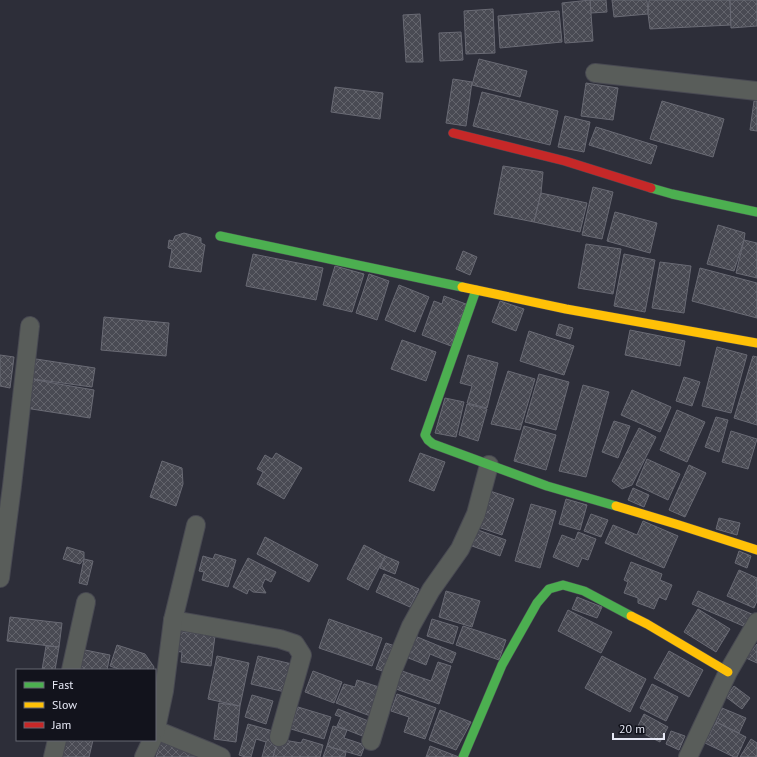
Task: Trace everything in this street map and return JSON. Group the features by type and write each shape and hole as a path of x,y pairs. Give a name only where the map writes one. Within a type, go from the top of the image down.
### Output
{"street":[{"path":"595,73 757,91"},
{"path":"453,133 565,161 672,194 757,212"},
{"path":"220,236 566,309 757,343"},
{"path":"476,290 426,435 428,440 433,444 547,486 757,550"},
{"path":"0,578 30,326"},
{"path":"371,741 392,672 411,626 431,590 460,549 476,514 489,465"},
{"path":"156,725 164,691 173,620 196,525"},
{"path":"463,757 502,664 537,603 549,590 564,585 584,591 647,624 728,672"},
{"path":"72,669 86,602"},
{"path":"173,620 280,639 295,644 302,655 279,737"},
{"path":"688,757 728,672 757,622"},
{"path":"156,735 221,757"},
{"path":"53,757 57,741"},
{"path":"144,757 151,741"}],"building":[{"path":"590,0 606,0 607,12 591,13"},
{"path":"590,0 593,41 565,43 562,3"},
{"path":"612,0 647,0 648,14 614,17"},
{"path":"649,0 730,0 731,25 650,29 648,14"},
{"path":"730,0 757,0 757,26 731,28"},
{"path":"493,9 495,53 466,54 464,11"},
{"path":"559,11 562,42 500,48 498,16"},
{"path":"420,14 423,62 406,62 403,15"},
{"path":"461,32 463,60 440,61 439,33"},
{"path":"479,59 527,71 520,97 472,85"},
{"path":"453,79 472,82 466,126 446,123"},
{"path":"586,83 618,88 613,120 581,116"},
{"path":"335,87 383,93 380,119 331,112"},
{"path":"482,92 558,111 550,145 473,126"},
{"path":"662,101 724,119 713,157 650,139"},
{"path":"754,101 757,101 757,131 750,130"},
{"path":"565,116 590,122 584,152 558,147"},
{"path":"596,127 657,146 651,164 589,145"},
{"path":"503,166 543,172 541,193 534,222 494,214"},
{"path":"593,187 613,192 602,239 582,235"},
{"path":"541,193 587,203 580,232 534,222"},
{"path":"615,212 657,223 650,253 607,241"},
{"path":"718,225 745,233 734,271 707,264"},
{"path":"184,233 201,238 201,243 205,245 201,272 169,267 172,249 168,248 169,240 173,241 175,236"},
{"path":"744,240 757,243 757,278 736,273"},
{"path":"586,244 621,249 613,294 578,288"},
{"path":"463,251 477,257 470,275 456,269"},
{"path":"253,254 323,268 316,300 246,286"},
{"path":"624,254 655,260 645,312 614,306"},
{"path":"660,262 691,266 684,313 652,308"},
{"path":"335,266 364,274 352,312 323,305"},
{"path":"700,268 757,283 757,318 692,301"},
{"path":"369,274 389,281 377,320 356,313"},
{"path":"399,285 429,297 415,332 385,320"},
{"path":"444,296 466,304 451,346 422,335 434,301 442,304"},
{"path":"500,301 524,309 516,331 492,322"},
{"path":"104,317 169,323 166,356 101,350"},
{"path":"559,324 573,328 570,339 556,335"},
{"path":"630,330 685,341 680,366 625,355"},
{"path":"529,331 574,346 564,375 520,361"},
{"path":"402,340 436,352 426,381 391,369"},
{"path":"717,347 747,355 731,413 702,406"},
{"path":"0,355 14,357 10,388 0,386"},
{"path":"468,355 498,363 487,408 467,403 472,386 460,383"},
{"path":"753,356 757,357 757,425 734,418"},
{"path":"36,359 95,368 92,387 33,379"},
{"path":"508,371 535,379 520,430 491,424"},
{"path":"539,374 569,382 556,430 525,422"},
{"path":"684,377 700,382 692,406 676,401"},
{"path":"30,379 94,390 90,418 25,408"},
{"path":"583,385 609,392 586,477 559,471"},
{"path":"632,390 671,407 660,432 621,415"},
{"path":"445,398 464,402 456,437 435,433"},
{"path":"467,404 487,409 478,441 459,435"},
{"path":"677,410 705,422 687,462 660,450"},
{"path":"716,417 728,420 719,452 705,447"},
{"path":"614,421 630,426 618,458 602,452"},
{"path":"524,426 556,435 546,470 514,461"},
{"path":"639,428 656,437 632,485 622,489 612,481"},
{"path":"731,431 757,439 748,469 722,462"},
{"path":"276,453 302,468 284,499 257,484 263,472 257,469 265,455 272,459"},
{"path":"420,453 445,462 434,491 409,481"},
{"path":"647,459 680,474 668,500 636,485"},
{"path":"162,461 182,468 183,484 176,506 150,497"},
{"path":"689,465 706,473 685,517 669,510"},
{"path":"633,488 649,495 644,507 628,500"},
{"path":"490,491 514,499 502,535 478,527"},
{"path":"566,499 587,505 580,530 559,524"},
{"path":"531,504 556,511 540,568 515,561"},
{"path":"591,514 608,520 601,537 584,531"},
{"path":"719,518 740,523 737,535 716,529"},
{"path":"643,521 678,536 664,568 605,543 613,525 637,535"},
{"path":"478,530 506,540 500,556 472,546"},
{"path":"578,532 596,539 588,560 582,558 578,567 553,557 562,535 575,540"},
{"path":"265,537 318,565 309,582 257,554"},
{"path":"364,545 385,556 368,590 347,579"},
{"path":"67,547 84,552 84,559 80,564 63,559"},
{"path":"739,551 751,556 747,568 735,563"},
{"path":"215,554 236,560 228,587 202,580 204,572 199,571 203,556 213,559"},
{"path":"385,556 399,562 395,574 380,568"},
{"path":"248,558 276,572 271,582 265,579 262,586 266,593 253,592 249,589 247,594 233,587"},
{"path":"84,559 93,561 87,585 79,583"},
{"path":"631,562 662,574 660,580 672,585 666,600 659,597 654,609 638,603 638,598 624,593 628,582 624,580"},
{"path":"739,570 757,578 757,601 754,608 727,596"},
{"path":"384,574 419,589 410,607 376,592"},
{"path":"446,591 480,601 472,627 439,617"},
{"path":"698,591 754,615 748,628 692,604"},
{"path":"577,597 602,607 597,618 572,609"},
{"path":"698,609 730,629 716,652 684,632"},
{"path":"568,610 612,632 601,653 558,631"},
{"path":"10,617 62,623 59,647 7,641"},
{"path":"329,619 382,638 372,666 319,648"},
{"path":"432,619 458,627 453,644 427,636"},
{"path":"463,626 506,640 499,660 456,645"},
{"path":"176,631 215,636 211,666 181,662 182,652 173,651"},
{"path":"415,636 456,653 452,663 430,654 426,665 406,657"},
{"path":"386,643 395,646 386,672 376,669"},
{"path":"757,644 757,663 746,658"},
{"path":"117,645 145,654 154,667 153,669 118,669 110,666"},
{"path":"46,646 59,647 55,669 42,669"},
{"path":"80,649 110,655 107,669 75,669"},
{"path":"669,651 703,670 689,697 654,678"},
{"path":"217,656 249,663 240,706 208,699"},
{"path":"258,656 292,664 285,692 251,684"},
{"path":"602,656 646,679 630,712 585,688"},
{"path":"438,662 451,666 439,704 396,689 402,671 431,681"},
{"path":"313,671 342,682 334,703 305,692"},
{"path":"357,680 382,688 373,717 336,703 344,684 355,687"},
{"path":"652,684 678,697 666,721 640,708"},
{"path":"734,686 750,698 742,709 726,697"},
{"path":"397,694 436,708 425,739 404,732 409,717 391,711"},
{"path":"252,695 273,701 266,724 245,717"},
{"path":"219,703 240,706 236,742 214,739"},
{"path":"298,707 331,717 324,739 291,729"},
{"path":"722,708 746,718 739,733 716,722"},
{"path":"338,709 371,722 365,737 337,726 341,717 335,715"},
{"path":"440,710 471,722 456,750 429,740"},
{"path":"644,714 668,727 660,742 636,730"},
{"path":"716,722 746,737 737,757 734,757 705,743"},
{"path":"248,724 280,733 273,757 262,757 266,742 256,739 251,757 239,755"},
{"path":"333,726 347,730 344,738 365,745 361,756 327,746"},
{"path":"671,731 685,736 679,750 666,744"},
{"path":"278,739 301,743 303,739 323,745 320,757 273,757"},
{"path":"751,739 757,743 757,757 740,757"},
{"path":"63,741 93,741 89,757 59,757"},
{"path":"161,742 203,757 156,757"},
{"path":"327,746 346,752 345,757 323,757"},
{"path":"430,746 459,757 426,757"}],"traffic: fast":[{"path":"651,188 672,194 757,212"},
{"path":"220,236 462,287"},
{"path":"476,290 425,435 428,440 433,444 547,486 616,506"},
{"path":"463,757 502,665 537,603 549,589 563,585 584,591 631,616"}],"traffic: slow":[{"path":"462,287 566,309 757,343"},
{"path":"616,506 757,550"},
{"path":"631,616 728,672"}],"traffic: jam":[{"path":"453,133 565,161 651,188"}]}
